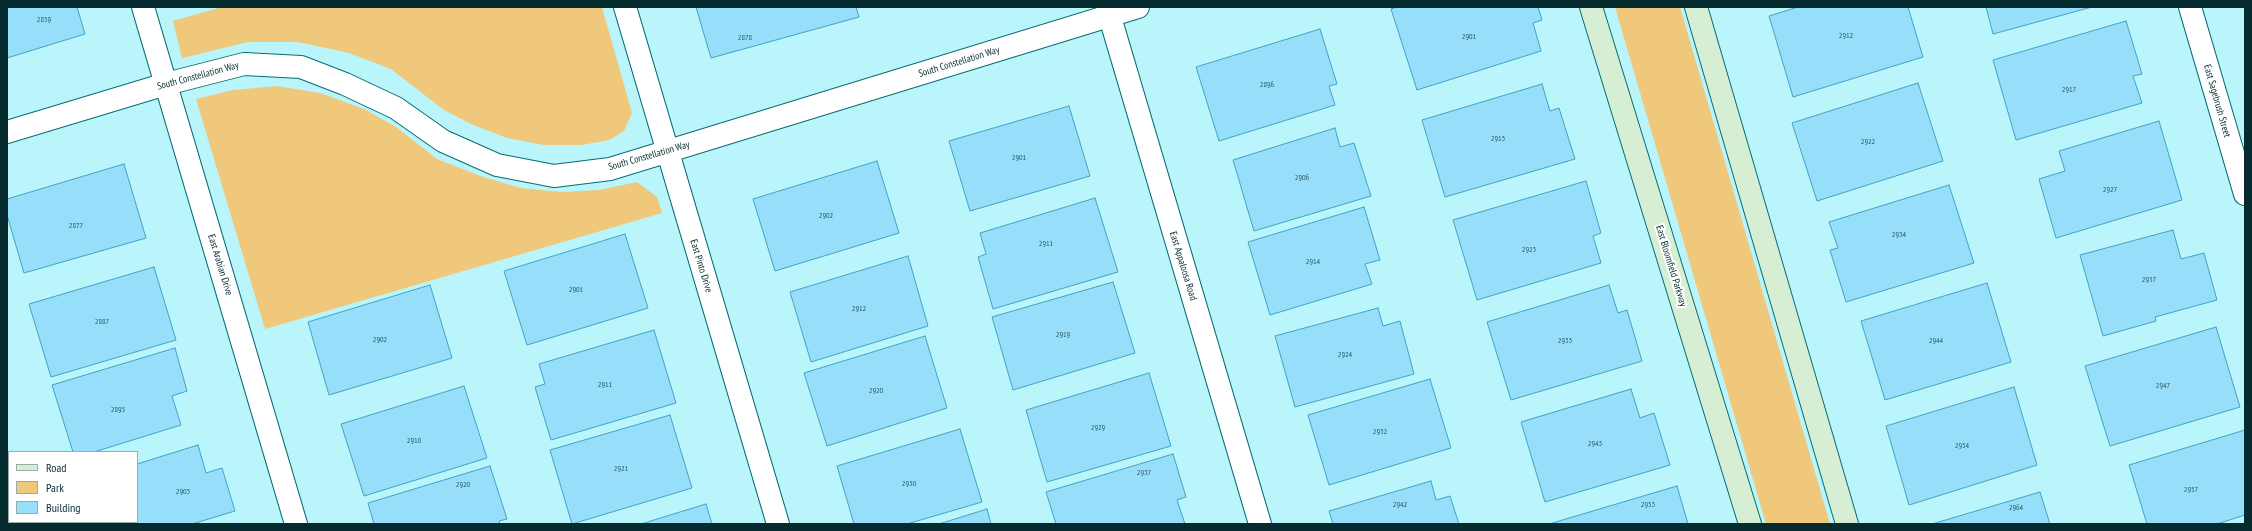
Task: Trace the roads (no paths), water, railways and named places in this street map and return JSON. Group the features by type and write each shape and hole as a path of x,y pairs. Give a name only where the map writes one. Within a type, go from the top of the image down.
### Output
{"street":[{"name":"East Arabian Drive","path":"143,7 296,524"},
{"name":"East Pinto Drive","path":"624,7 778,524"},
{"name":"South Constellation Way","path":"7,132 166,84 244,64 301,67 345,84 396,108 443,141 496,165 554,176 610,169 1108,11 1138,7"},
{"name":"East Bloomfield Parkway","path":"1592,7 1750,524"},
{"path":"1696,7 1847,524"},
{"name":"East Sagebrush Street","path":"2190,7 2245,194"},
{"name":"East Appaloosa Road","path":"1108,11 1260,524"}]}
